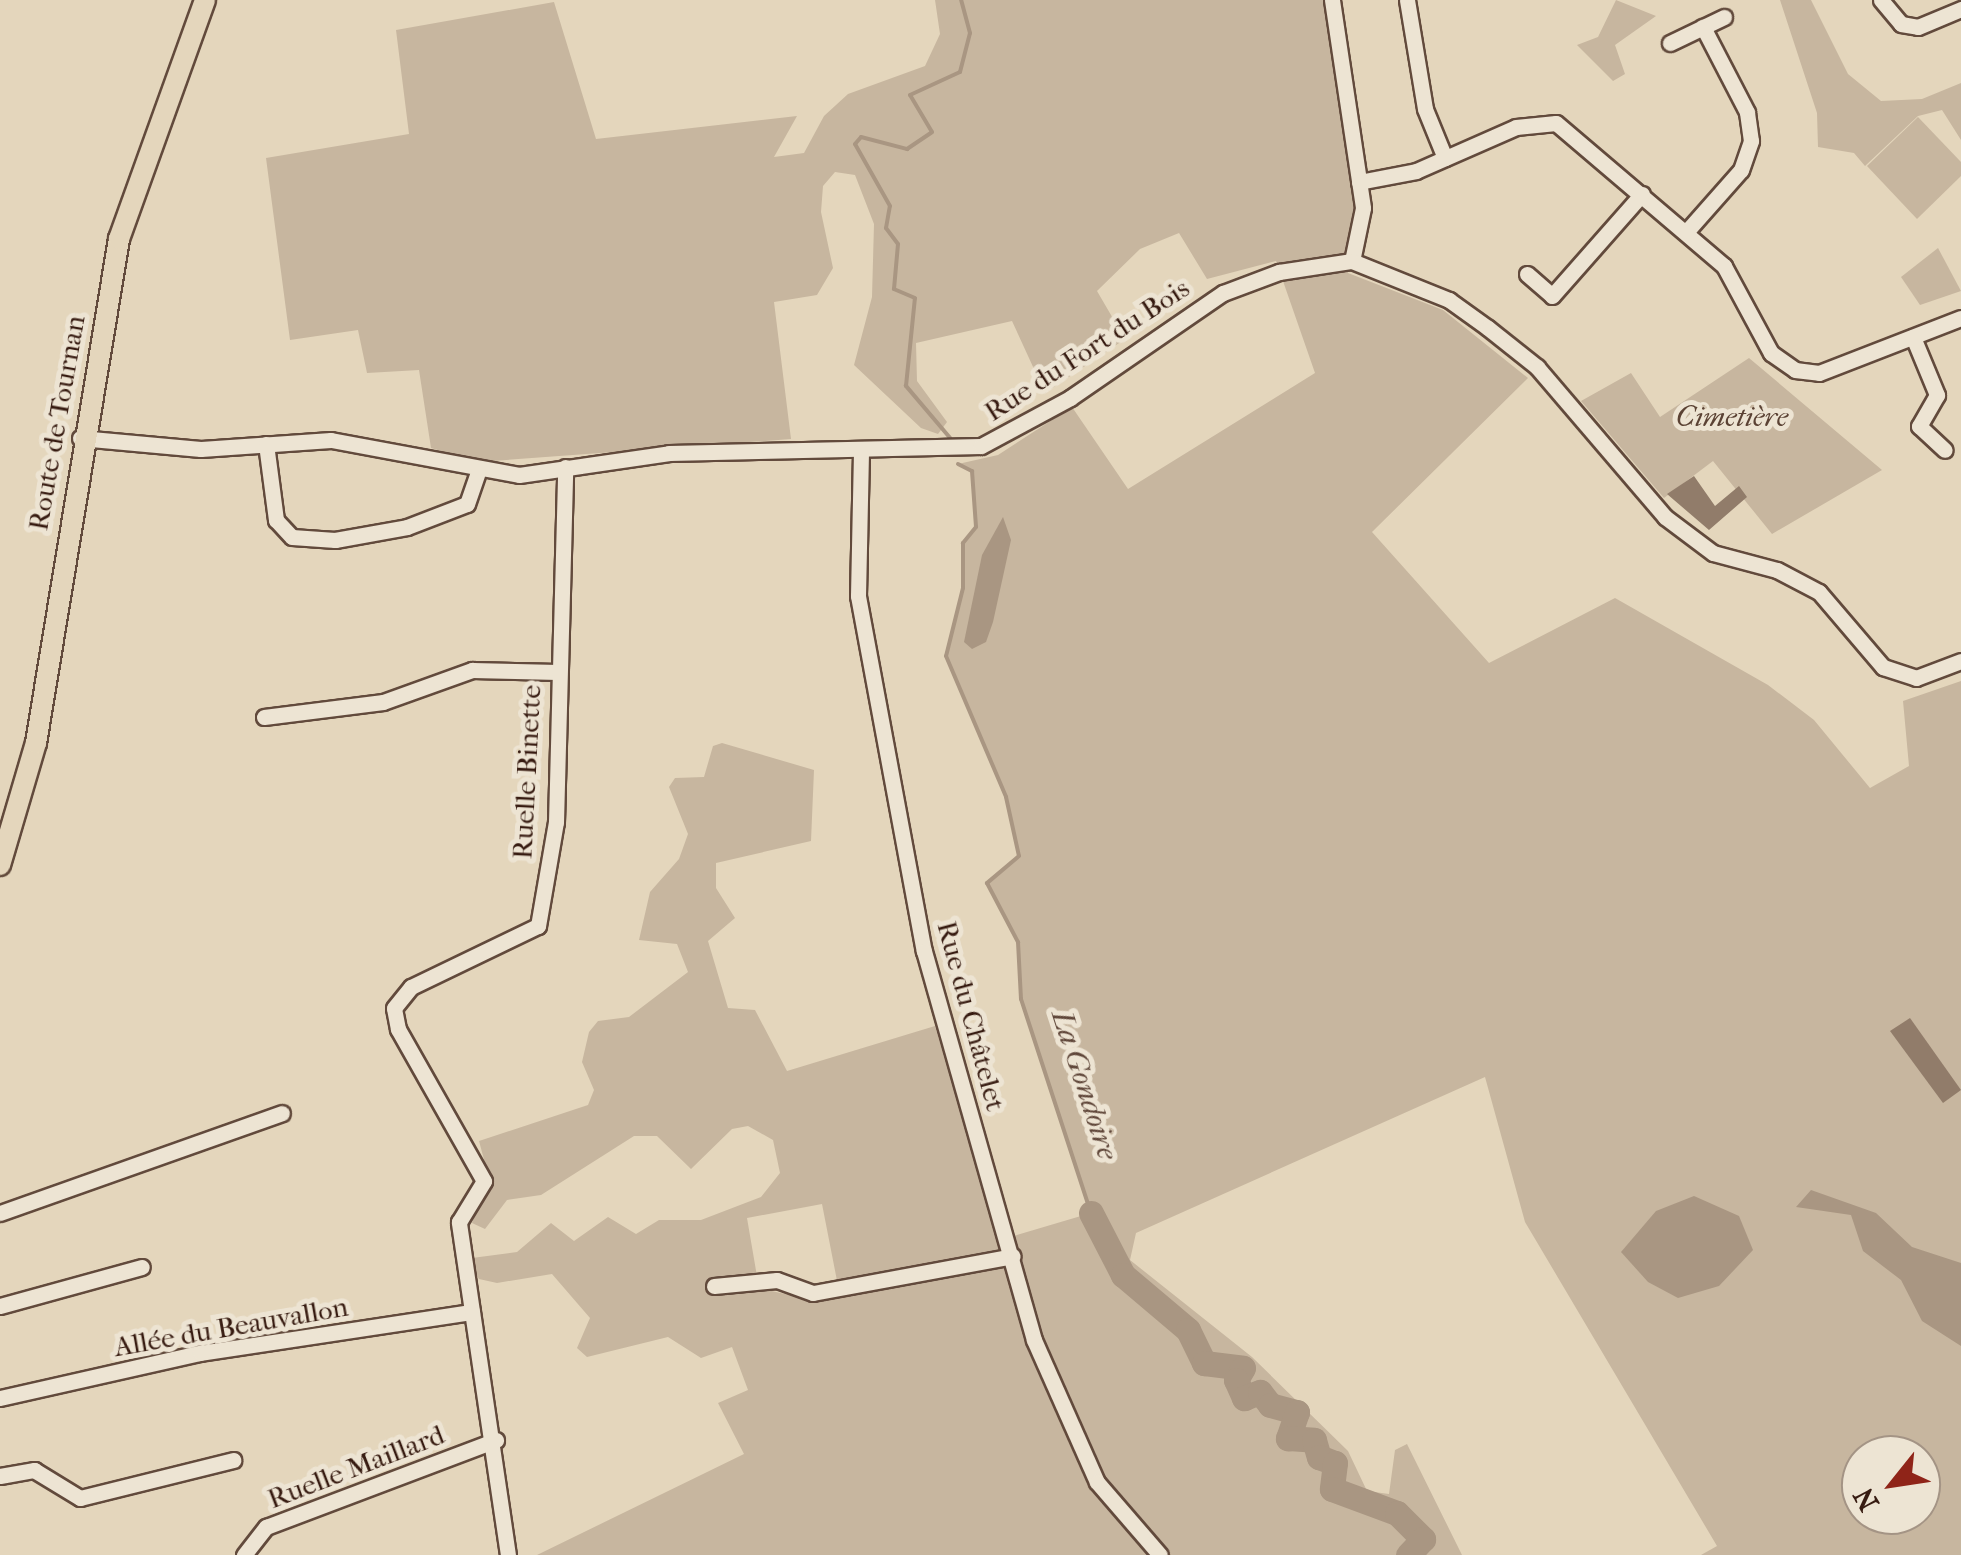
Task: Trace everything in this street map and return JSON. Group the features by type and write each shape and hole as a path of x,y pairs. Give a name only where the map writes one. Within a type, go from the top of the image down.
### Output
{"main road":[{"name":"Route de Tournan","path":"0,864 36,743 80,438 130,202 205,0"}],"street":[{"path":"1332,0 1360,182 1361,238 1352,261 1449,300 1488,328 1538,367 1665,517 1713,553 1777,570 1819,592 1883,667 1916,678 1961,660"},
{"path":"1407,0 1425,109 1446,158"},
{"path":"1881,0 1901,24 1918,27 1961,9"},
{"path":"1670,44 1724,16"},
{"path":"1687,231 1740,170 1751,141 1747,112 1703,27"},
{"path":"1360,182 1446,158 1516,127 1556,123 1687,231 1732,276 1771,353 1794,370 1819,374 1961,318"},
{"path":"1528,274 1552,296 1642,194"},
{"name":"Rue du Fort du Bois","path":"80,438 202,449 357,442 478,472 565,467 669,453 861,452 980,446 1006,437 1223,293 1278,272 1352,261"},
{"path":"1913,336 1937,395 1918,426 1945,450"},
{"path":"266,444 276,520 292,537 335,540 406,527 466,504 478,472"},
{"name":"Rue du Châtelet","path":"861,452 858,596 919,930 1028,1323 1084,1458 1160,1555"},
{"name":"Ruelle Binette","path":"508,1555 496,1440 472,1312 460,1210 484,1181 398,1028 394,1008 410,988 538,926 556,822 565,467"},
{"path":"264,717 383,702 472,670 558,672"},
{"path":"0,1213 282,1113"},
{"path":"714,1286 777,1280 813,1293 1012,1256"},
{"path":"0,1306 142,1267"},
{"name":"Allée du Beauvallon","path":"0,1398 200,1353 472,1312"},
{"name":"Ruelle Maillard","path":"244,1555 266,1527 496,1440"},
{"path":"0,1476 34,1470 80,1498 233,1460"}],"green space":[{"path":"935,0 1324,0 1355,185 1348,273 1443,310 1528,378 1372,532 1489,663 1615,598 1768,685 1814,720 1870,788 1909,766 1903,701 1961,681 1961,1555 1701,1555 1717,1546 1525,1222 1485,1077 1136,1233 1130,1260 1252,1357 1348,1451 1367,1491 1389,1494 1395,1450 1407,1444 1462,1555 537,1555 744,1454 718,1403 748,1390 732,1347 701,1358 668,1337 587,1357 577,1348 590,1318 552,1274 497,1283 479,1279 470,1266 472,1258 517,1252 551,1223 574,1241 608,1217 636,1234 659,1220 701,1220 761,1197 780,1173 773,1140 748,1126 732,1129 691,1169 657,1136 634,1136 541,1195 507,1200 485,1229 472,1223 489,1178 479,1141 588,1105 594,1090 582,1062 589,1032 598,1021 629,1017 688,972 677,944 639,940 650,892 679,859 688,834 669,787 675,778 704,777 713,746 722,743 814,770 811,841 716,863 716,888 735,918 708,941 728,1008 755,1010 787,1071 935,1026 1000,1240 1091,1213 1021,999 1018,942 987,883 1019,856 1006,797 946,656 963,588 963,543 976,527 972,471 958,464 998,455 1072,407 1128,489 1315,373 1276,261 1207,279 1179,233 1140,249 1097,291 1125,339 1045,393 1012,321 916,343 917,381 947,422 938,434 921,428 854,365 872,297 874,224 855,175 835,172 823,186 821,212 833,268 817,295 774,302 791,439 478,462 431,448 419,370 367,373 358,330 290,340 266,158 409,134 396,30 554,2 596,139 797,116 774,157 804,153 824,116 848,94 925,66 940,34","holes":["822,1204 840,1296 811,1300 759,1288 747,1218"]},
{"path":"1616,0 1656,16 1615,45 1625,74 1613,81 1577,45 1598,37"},
{"path":"1780,0 1811,0 1848,74 1881,101 1922,99 1961,83 1961,140 1942,110 1918,116 1865,166 1854,153 1818,147 1817,113"},
{"path":"1918,117 1961,162 1961,176 1917,219 1867,166"},
{"path":"1938,248 1961,291 1920,305 1901,277"},
{"name":"Cimetière","path":"1749,358 1882,470 1772,534 1713,461 1664,498 1581,401 1631,373 1660,417"}],"shaded area":[{"path":"1003,517 1011,540 993,622 986,642 972,649 964,642 982,555"},
{"path":"1811,1190 1876,1213 1912,1247 1961,1263 1961,1346 1922,1321 1901,1280 1863,1251 1851,1215 1796,1207"},
{"path":"1694,1196 1739,1216 1753,1250 1719,1286 1678,1298 1648,1282 1621,1252 1656,1211"}],"building":[{"path":"1694,476 1715,506 1739,486 1747,497 1709,530 1667,494"},
{"path":"1910,1018 1961,1090 1943,1103 1890,1031"}],"waterway":[{"name":"La Gondoire","path":"951,439 906,386 915,298 894,289 898,244 886,228 890,206 855,144 861,137 907,149 932,132 910,95 960,72 970,33 961,0"},
{"name":"La Gondoire","path":"958,464 972,471 976,527 963,543 963,588 946,656 1006,797 1019,856 987,883 1018,942 1021,999 1091,1213"},
{"name":"La Gondoire","path":"1091,1213 1123,1275 1188,1330 1204,1363 1243,1368 1236,1380 1244,1398 1260,1392 1270,1405 1297,1412 1288,1438 1314,1440 1319,1457 1335,1463 1332,1489 1397,1513 1423,1539 1408,1555"}]}
